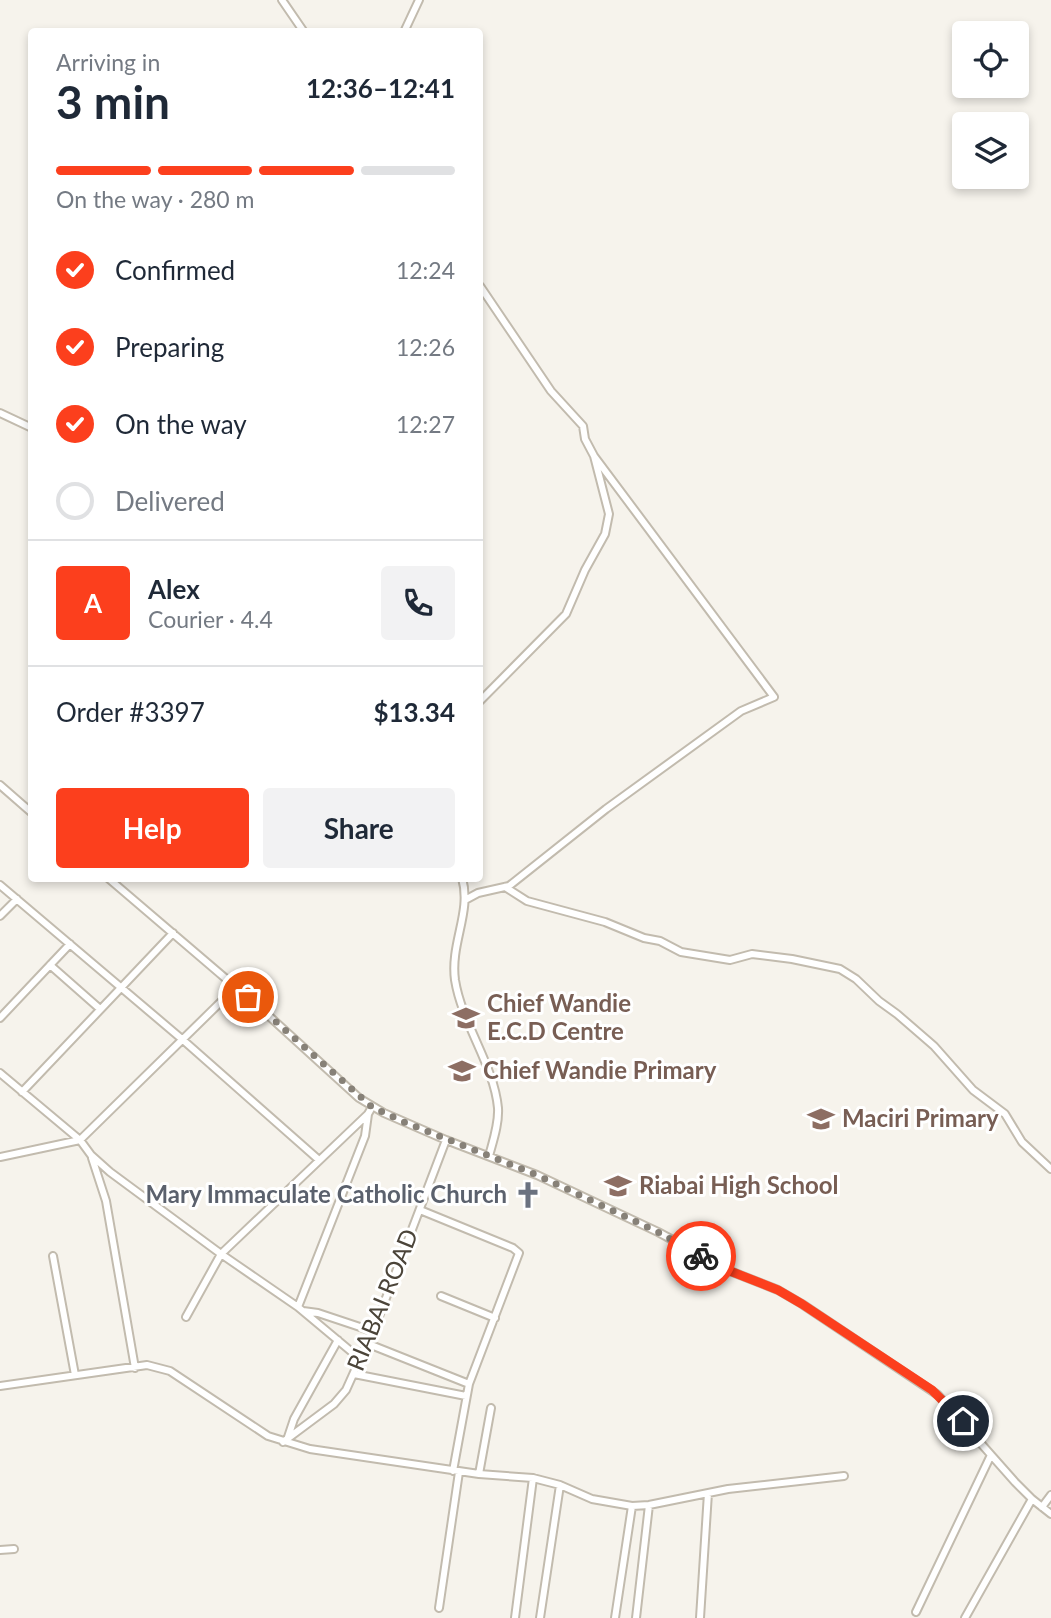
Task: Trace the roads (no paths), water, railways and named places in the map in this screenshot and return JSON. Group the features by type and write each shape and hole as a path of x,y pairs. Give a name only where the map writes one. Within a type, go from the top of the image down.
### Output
{"street":[{"path":"282,0 301,28"},
{"path":"406,28 419,0"},
{"path":"483,290 551,391 578,419 594,456 609,514 605,534 584,570 566,614 483,698"},
{"path":"0,413 28,426"},
{"path":"465,900 478,893 505,887 523,876 606,809 741,711 774,697 594,456"},
{"path":"0,785 28,810"},
{"path":"113,882 372,1107 446,1140 537,1175 658,1232 730,1271 788,1295 939,1395 1031,1499 1051,1514"},
{"path":"462,882 465,900 454,954 455,981 498,1107 489,1156"},
{"path":"0,885 122,986 319,1160"},
{"path":"505,887 527,901 605,922 681,951 730,960 752,954 792,958 841,969 903,1018 973,1090 1005,1114 1022,1142 1051,1169"},
{"path":"0,916 17,899"},
{"path":"22,1092 173,933"},
{"path":"0,1017 69,944"},
{"path":"50,965 100,1009"},
{"path":"0,1157 80,1140 236,987"},
{"path":"2,1077 80,1140 91,1155 221,1254 301,1309 359,1358"},
{"path":"186,1317 221,1254 368,1114 372,1107"},
{"path":"301,1309 365,1136 368,1114"},
{"name":"RIABAI ROAD","path":"285,1441 334,1404 346,1390 372,1331 446,1140"},
{"path":"91,1155 106,1201 135,1368"},
{"path":"420,1210 517,1251 518,1257 466,1396 439,1608"},
{"path":"52,1256 75,1375"},
{"path":"441,1296 495,1318"},
{"path":"301,1309 372,1331"},
{"path":"285,1441 338,1340"},
{"path":"366,1343 469,1384"},
{"path":"0,1386 147,1365 170,1371 250,1425 310,1449 479,1475 533,1478 560,1485 592,1499 632,1506 708,1493 844,1476"},
{"path":"354,1374 466,1396"},
{"path":"479,1475 491,1408"},
{"path":"916,1612 991,1455"},
{"path":"515,1618 533,1478"},
{"path":"540,1618 560,1485"},
{"path":"700,1618 708,1493"},
{"path":"1042,1507 1051,1495"},
{"path":"965,1618 1031,1499"},
{"path":"636,1618 649,1505"},
{"path":"615,1618 632,1506"},
{"path":"0,1550 14,1549"}],"place":[{"name":"Chief Wandie E.C.D Centre","path":"466,1018"},
{"name":"Chief Wandie Primary","path":"462,1071"},
{"name":"Maciri Primary","path":"821,1119"},
{"name":"Riabai High School","path":"618,1186"},
{"name":"Mary Immaculate Catholic Church","path":"528,1195"}]}
